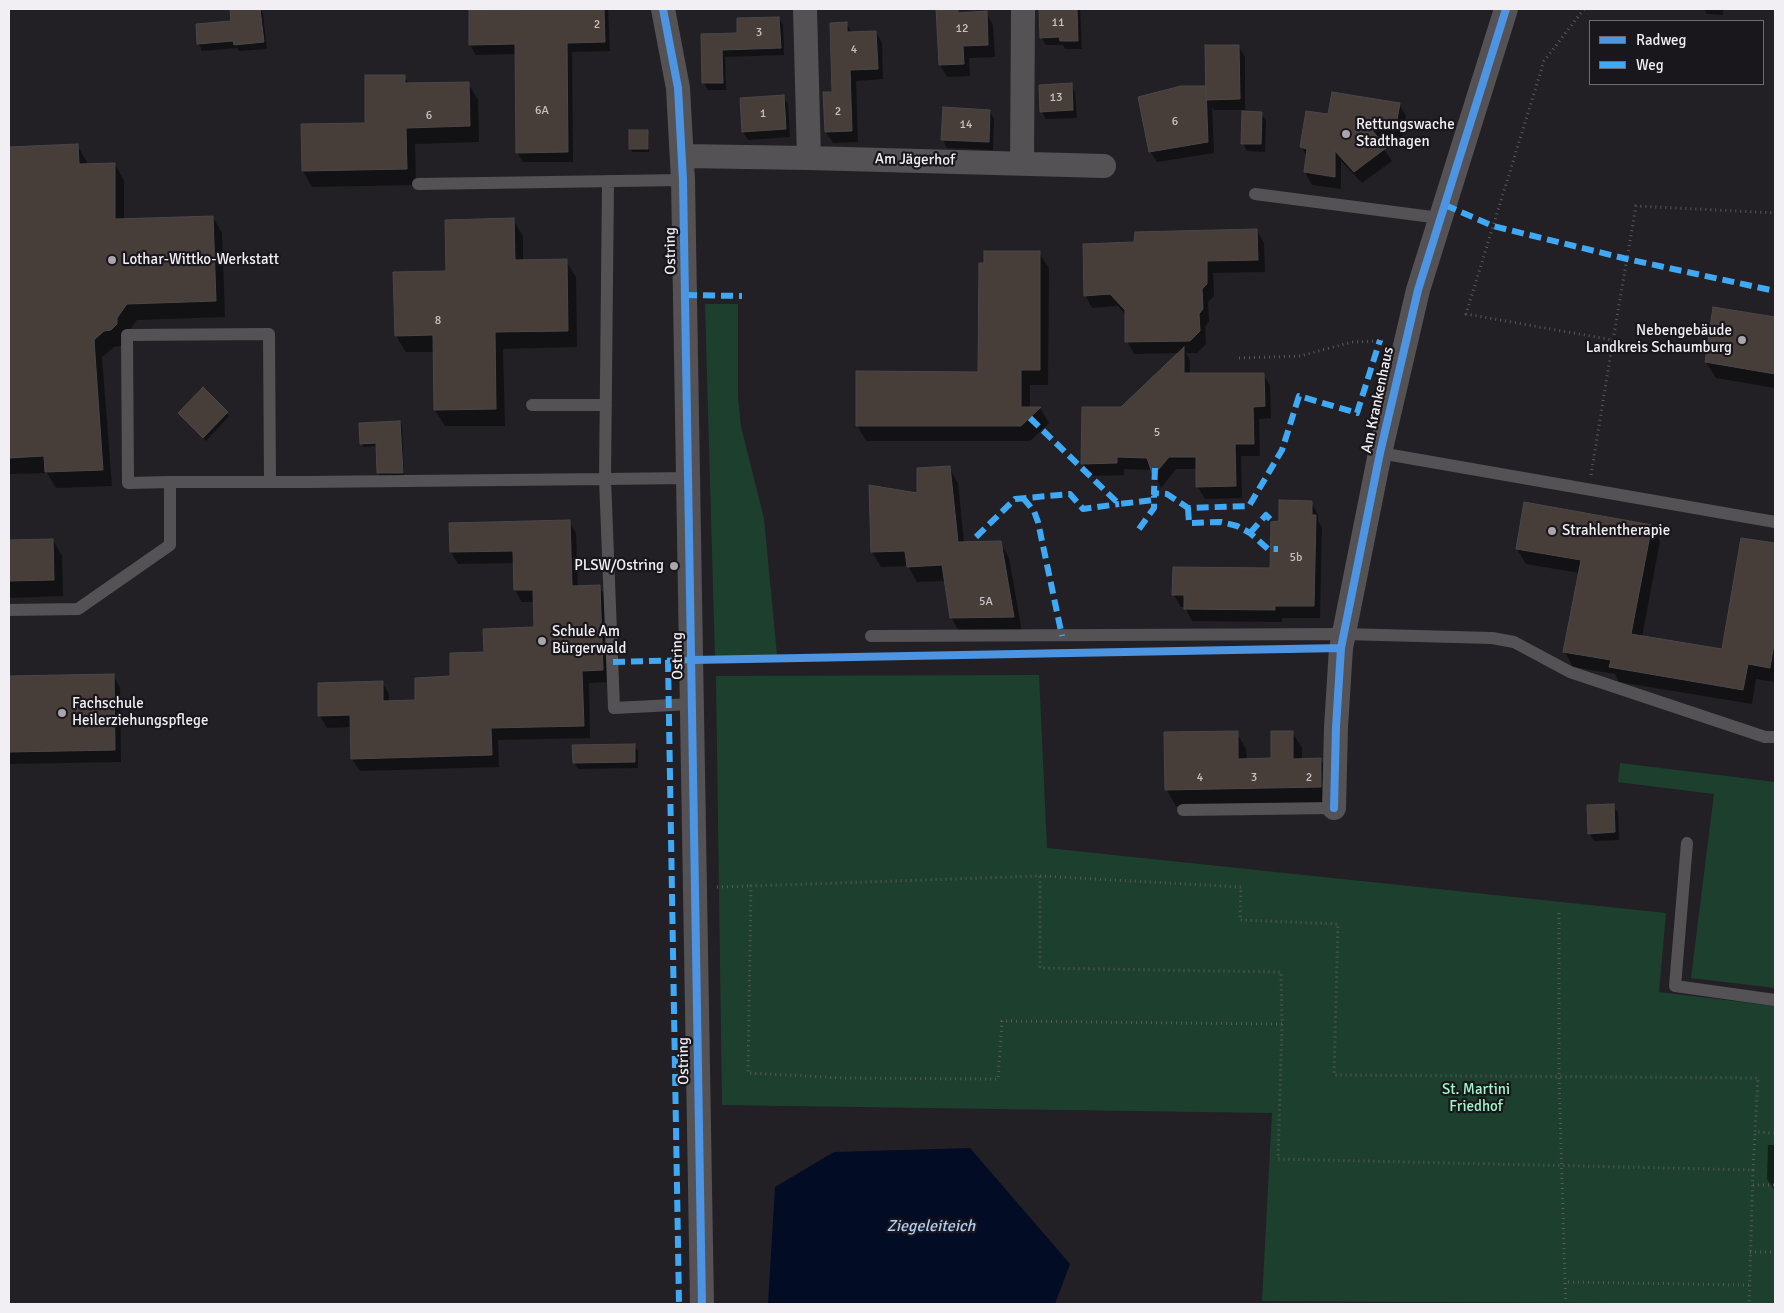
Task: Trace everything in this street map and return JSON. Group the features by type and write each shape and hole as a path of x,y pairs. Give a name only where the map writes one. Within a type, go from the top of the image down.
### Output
{"street":[{"name":"Ostring","path":"663,9 678,88 683,156 702,1304"},
{"path":"805,9 809,158"},
{"path":"1022,163 1023,9"},
{"name":"Am Krankenhaus","path":"1334,808 1336,728 1344,634 1380,454 1404,344 1440,218 1457,150 1506,9"},
{"name":"Am Jägerhof","path":"683,156 1104,166"}],"lane":[{"path":"608,180 605,480 614,708 692,704"},
{"path":"418,184 683,180"},
{"path":"1255,194 1440,218"},
{"path":"270,482 269,334 127,335 128,483 605,480 689,478"},
{"path":"532,405 606,405"},
{"path":"1380,454 1775,522"},
{"path":"9,610 78,609 170,545 170,482"},
{"path":"871,636 1344,634 1492,638 1514,642 1570,672 1766,737 1775,737"},
{"path":"1183,810 1334,808"},
{"path":"1687,842 1675,986 1775,1000"}],"path":[{"path":"1584,9 1544,61 1466,314 1613,340"},
{"path":"1589,490 1636,206 1775,213"},
{"path":"1238,358 1300,356 1352,342 1380,340 1404,344"},
{"path":"694,888 1040,876 1242,887 1240,920 1338,924 1334,1075 1758,1078 1749,1304"},
{"path":"1040,876 1040,968 1281,972 1282,1024 1278,1159 1753,1170"},
{"path":"751,886 748,1073 842,1078 998,1079 1002,1021 1282,1024"},
{"path":"1559,913 1560,1076 1566,1304"},
{"path":"1755,1132 1775,1133"},
{"path":"1753,1185 1775,1185"},
{"path":"1750,1252 1775,1252"},
{"path":"1565,1282 1749,1285"}],"green space":[{"path":"705,304 738,304 738,398 741,427 764,519 777,655 715,657"},
{"name":"St. Martini Friedhof","path":"1039,675 1047,848 1666,913 1659,992 1775,1006 1775,1304 1262,1301 1272,1113 722,1105 716,676"},
{"path":"1620,763 1775,782 1775,988 1691,978 1714,794 1618,782"}],"water":[{"name":"Ziegeleiteich","path":"970,1148 1070,1264 1055,1304 768,1304 775,1187 834,1152"}],"building":[{"path":"230,9 260,9 264,42 234,45 233,41 197,44 196,24 231,21"},
{"path":"604,9 605,42 567,43 568,152 516,153 515,44 469,45 469,10"},
{"path":"936,9 958,9 958,13 987,11 988,45 963,46 964,64 939,65"},
{"path":"1039,9 1077,9 1078,41 1060,41 1059,37 1040,38"},
{"path":"779,17 781,48 722,50 723,83 702,83 701,34 737,33 737,18"},
{"path":"847,22 847,32 876,31 878,69 850,70 852,131 825,132 823,92 832,92 830,23"},
{"path":"1205,45 1239,45 1240,99 1206,100"},
{"path":"365,75 405,75 405,83 469,82 470,126 406,128 407,169 302,171 301,124 365,123"},
{"path":"1072,83 1073,110 1040,112 1039,85"},
{"path":"1181,86 1206,86 1208,142 1149,152 1138,97"},
{"name":"Rettungswache Stadthagen","path":"1332,92 1400,103 1395,131 1369,126 1386,148 1354,172 1335,151 1335,177 1304,172 1307,149 1300,147 1306,111 1328,114"},
{"path":"784,95 786,129 742,132 740,98"},
{"path":"943,107 990,110 989,142 941,140"},
{"path":"1242,111 1262,112 1261,144 1241,144"},
{"path":"629,130 648,130 648,149 629,149"},
{"name":"Lothar-Wittko-Werkstatt","path":"78,144 79,164 115,163 115,219 213,216 216,301 127,304 117,318 117,324 111,330 104,331 94,340 103,470 45,472 44,456 9,458 9,147"},
{"path":"514,218 515,260 567,259 568,331 495,332 496,409 434,410 433,335 395,336 393,272 446,271 445,220"},
{"path":"1257,229 1258,260 1207,261 1207,284 1202,289 1203,309 1199,314 1200,331 1190,341 1125,342 1125,310 1110,294 1084,296 1083,244 1134,242 1135,232"},
{"path":"984,251 1040,251 1040,370 1021,370 1021,407 1041,407 1021,426 856,426 856,371 978,372 979,263 984,263"},
{"name":"Nebengebäude Landkreis Schaumburg","path":"1713,307 1775,317 1775,374 1705,362"},
{"path":"1184,347 1184,373 1264,373 1265,406 1253,407 1254,444 1235,444 1236,486 1196,487 1196,457 1169,457 1153,476 1147,458 1117,457 1117,463 1081,464 1082,407 1121,407"},
{"path":"203,387 228,412 203,438 178,413"},
{"path":"400,421 403,473 377,473 376,443 360,444 359,423"},
{"path":"950,466 958,542 1001,541 1014,617 950,618 942,565 907,567 905,551 871,552 869,485 917,493 917,468"},
{"path":"1279,500 1312,501 1312,515 1316,515 1314,606 1275,606 1275,610 1184,609 1184,595 1172,595 1173,567 1270,568 1271,522 1279,521"},
{"path":"1524,502 1652,525 1631,634 1722,649 1741,538 1775,543 1775,637 1770,668 1748,664 1743,690 1609,667 1611,660 1563,652 1581,560 1516,549"},
{"name":"Schule Am Bürgerwald","path":"570,520 572,586 600,585 603,670 582,671 584,726 491,728 492,755 351,759 350,715 318,716 318,683 383,681 383,701 415,700 415,678 450,676 450,653 484,652 483,629 534,627 533,590 514,590 513,551 450,552 449,523"},
{"path":"53,539 54,580 9,581 9,540"},
{"name":"Fachschule Heilerziehungspflege","path":"114,674 115,750 9,752 9,676"},
{"path":"1238,731 1238,759 1271,758 1271,731 1293,731 1293,759 1321,758 1321,787 1165,790 1164,732"},
{"path":"635,744 635,762 573,763 572,745"},
{"path":"1614,804 1615,832 1588,834 1587,805"}],"marked path":[{"path":"1445,205 1493,226 1627,259 1775,291"},
{"path":"685,295 742,296"},
{"path":"1155,468 1154,493 1167,494 1188,508 1249,506 1282,450 1299,396 1357,413 1380,340"},
{"path":"1030,418 1119,504 1154,500"},
{"path":"976,537 1015,499 1070,494 1083,509 1119,504"},
{"path":"1139,529 1154,508 1154,496"},
{"path":"1023,498 1034,511 1038,522 1062,636"},
{"path":"1188,508 1189,523 1221,522 1237,526 1250,533 1268,549 1278,549"},
{"path":"1250,533 1266,515 1272,521"},
{"path":"668,660 679,1304"},
{"path":"613,662 694,660"}],"cycle path":[{"path":"663,9 678,88 683,180 702,1304"},
{"path":"1334,808 1336,727 1341,648 1380,453 1418,290 1506,9"},
{"path":"692,660 1341,648"}],"place":[{"name":"Rettungswache Stadthagen","path":"1346,134"},
{"name":"Lothar-Wittko-Werkstatt","path":"112,260"},
{"name":"Nebengebäude Landkreis Schaumburg","path":"1742,340"},
{"name":"Strahlentherapie","path":"1552,531"},
{"name":"PLSW/Ostring","path":"674,566"},
{"name":"Schule Am Bürgerwald","path":"542,641"},
{"name":"Fachschule Heilerziehungspflege","path":"62,713"}]}
